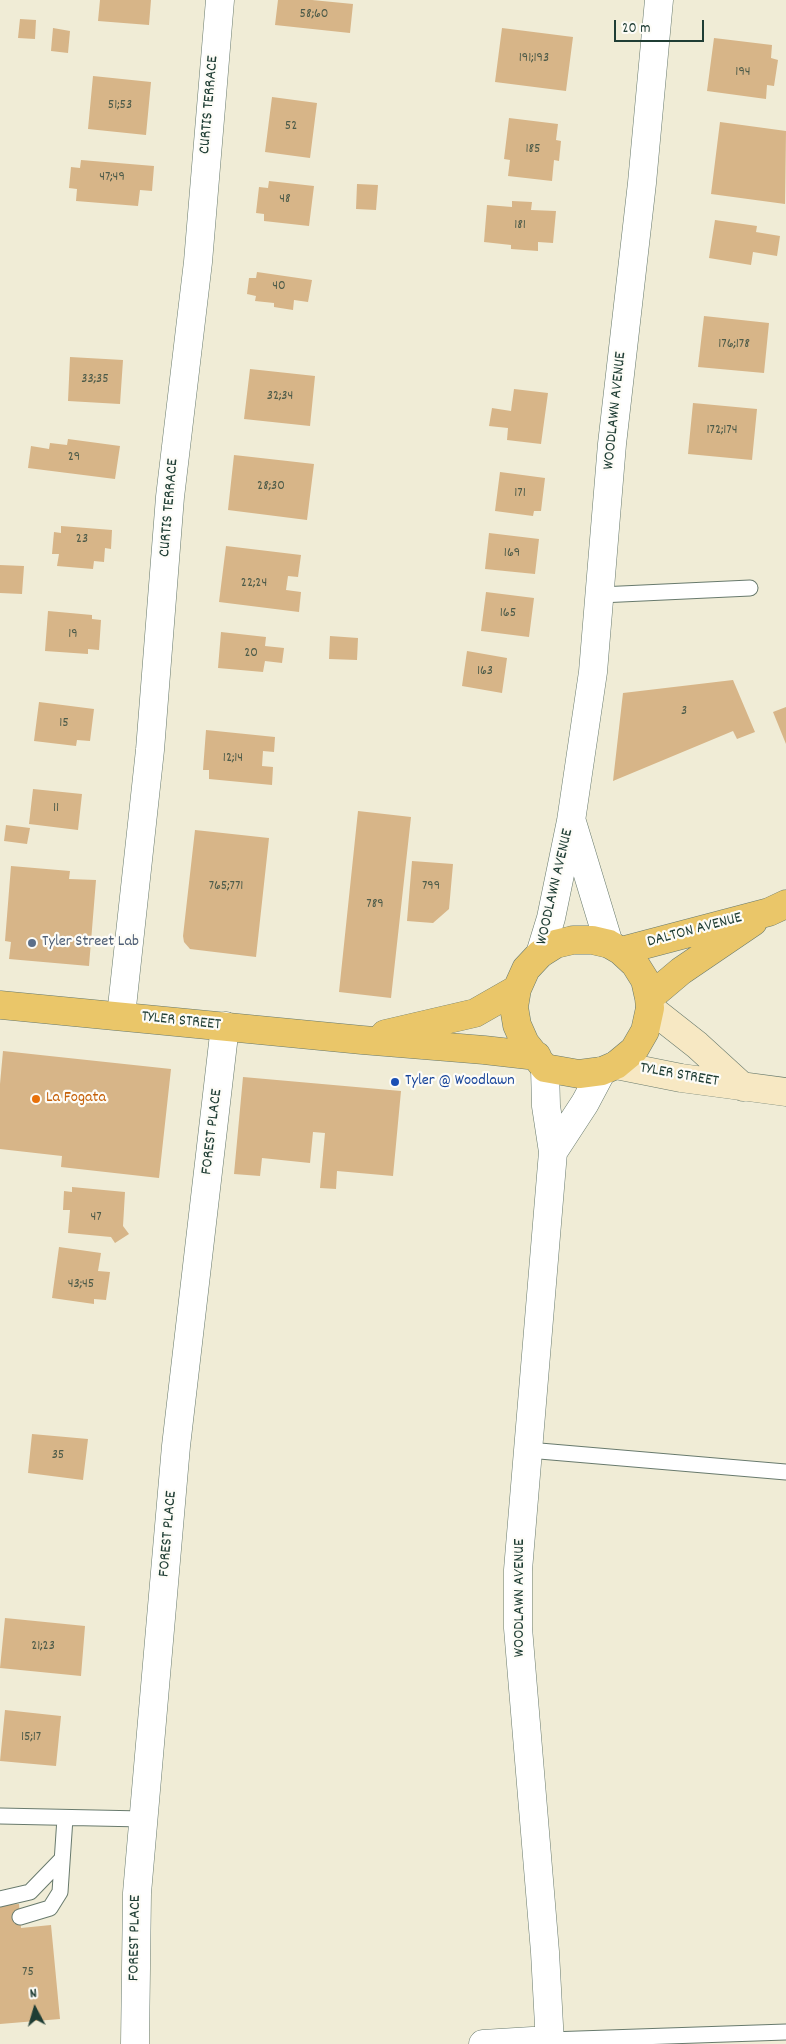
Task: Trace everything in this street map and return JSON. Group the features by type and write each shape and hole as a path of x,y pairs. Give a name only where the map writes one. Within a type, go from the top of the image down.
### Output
{"main road":[{"name":"DALTON AVENUE","path":"615,948 777,908"},
{"name":"DALTON AVENUE","path":"650,1003 680,971 777,908"},
{"path":"573,940 592,940 615,948 635,964 645,980 650,1003 646,1030 634,1050 609,1068 579,1074 541,1062 525,1043 517,1026 514,1007 517,989 526,969 540,954 556,944 573,940"},
{"name":"TYLER STREET","path":"362,1040 475,1013 517,989"},
{"name":"TYLER STREET","path":"0,1005 484,1050 541,1062"}],"street":[{"name":"CURTIS TERRACE","path":"121,1016 150,750 170,497 198,262 220,0"},
{"name":"WOODLAWN AVENUE","path":"540,954 551,918 571,821 593,672 612,444 642,183 659,0"},
{"name":"WOODLAWN AVENUE","path":"571,821 615,948"},
{"name":"TYLER STREET","path":"650,1003 743,1087"},
{"name":"FOREST PLACE","path":"135,2044 137,1893 143,1819 176,1446 225,1026"},
{"name":"WOODLAWN AVENUE","path":"541,1062 553,1152 518,1570 518,1628 545,1952 550,2042"},
{"name":"WOODLAWN AVENUE","path":"553,1152 609,1068"},
{"name":"TYLER STREET","path":"609,1068 786,1092"},
{"path":"483,2044 550,2042"}],"lane":[{"path":"600,595 750,588"},
{"path":"528,1450 786,1472"},
{"path":"0,1816 143,1819"},
{"path":"20,1916 50,1908 60,1892 65,1818"},
{"path":"0,1899 30,1892 61,1860"},
{"path":"550,2042 786,2032"}],"building":[{"path":"100,0 151,0 149,25 98,21"},
{"path":"278,0 312,0 353,4 350,33 275,25"},
{"path":"20,19 36,20 35,39 18,38"},
{"path":"53,28 70,31 68,53 51,51"},
{"path":"502,28 573,37 566,91 495,82"},
{"path":"714,38 772,45 771,58 778,60 774,86 767,85 766,99 707,91"},
{"path":"93,76 151,82 146,135 88,129"},
{"path":"272,97 317,103 310,158 265,152"},
{"path":"509,118 558,124 556,140 561,141 559,161 554,160 552,181 508,176 510,160 504,159"},
{"path":"720,122 786,131 785,204 711,194"},
{"path":"81,160 154,166 152,191 140,190 138,206 76,201 77,189 69,188 71,167 80,168"},
{"path":"269,181 314,186 309,226 264,221 264,214 256,213 259,187 268,188"},
{"path":"357,184 378,185 376,210 356,209"},
{"path":"512,201 532,202 531,210 556,211 553,243 538,242 538,251 511,249 511,245 484,242 487,205 512,207"},
{"path":"715,220 757,226 756,232 780,236 777,256 753,252 751,265 709,258"},
{"path":"257,272 312,280 308,302 294,300 293,310 274,307 274,303 255,301 256,296 247,294 249,278 256,278"},
{"path":"704,316 769,323 764,373 698,367"},
{"path":"70,357 123,360 120,404 68,401"},
{"path":"250,369 315,376 310,426 244,419"},
{"path":"514,389 548,393 541,444 507,440 508,428 489,426 492,408 511,411"},
{"path":"693,403 757,409 752,460 688,454"},
{"path":"68,439 120,446 115,479 28,468 31,446 49,449 50,443 67,445"},
{"path":"234,455 314,464 307,520 228,510"},
{"path":"500,472 545,478 541,511 534,511 533,516 495,511"},
{"path":"61,526 112,530 111,549 105,548 104,562 94,561 93,569 57,566 59,554 52,554 54,532 61,533"},
{"path":"489,533 539,539 535,574 485,569"},
{"path":"226,546 301,555 298,577 288,576 286,590 301,592 299,612 219,602"},
{"path":"0,565 24,566 22,594 0,593"},
{"path":"486,592 534,598 529,637 481,631"},
{"path":"48,611 92,615 92,619 101,620 99,650 88,649 88,654 45,651"},
{"path":"221,632 266,637 265,646 284,648 282,663 265,661 263,672 218,668"},
{"path":"330,636 358,638 357,660 329,659"},
{"path":"467,651 507,658 502,693 462,686"},
{"path":"733,680 755,732 737,739 733,731 613,781 623,693"},
{"path":"39,702 94,709 90,741 77,740 76,746 34,741"},
{"path":"786,707 786,744 773,712"},
{"path":"206,730 275,737 274,752 263,751 262,766 273,767 272,785 209,779 209,770 203,770"},
{"path":"33,789 82,794 78,830 29,824"},
{"path":"358,811 411,817 391,998 339,992"},
{"path":"6,825 30,828 27,844 4,841"},
{"path":"195,830 269,838 256,957 190,949 184,942 183,936"},
{"path":"412,861 453,864 449,909 433,923 407,921"},
{"path":"11,866 70,871 69,879 96,880 89,966 9,959 11,942 5,941"},
{"path":"3,1051 171,1069 159,1178 61,1167 62,1156 0,1149 0,1084"},
{"path":"243,1077 401,1091 393,1176 337,1171 336,1189 320,1188 325,1133 313,1132 310,1163 262,1158 260,1176 234,1174"},
{"path":"72,1187 125,1192 123,1226 129,1234 115,1243 111,1237 68,1233 70,1210 63,1210 64,1191 72,1192"},
{"path":"59,1247 101,1253 98,1271 110,1272 106,1300 94,1299 94,1304 52,1298"},
{"path":"32,1434 88,1439 83,1480 28,1473"},
{"path":"5,1618 85,1626 81,1676 0,1668"},
{"path":"5,1710 61,1716 56,1766 0,1761"},
{"path":"19,1904 21,1928 51,1925 60,2019 0,2024 0,1905"}],"place":[{"name":"Tyler Street Lab","path":"32,943"},
{"name":"Tyler @ Woodlawn","path":"395,1082"},
{"name":"La Fogata","path":"36,1099"}]}
